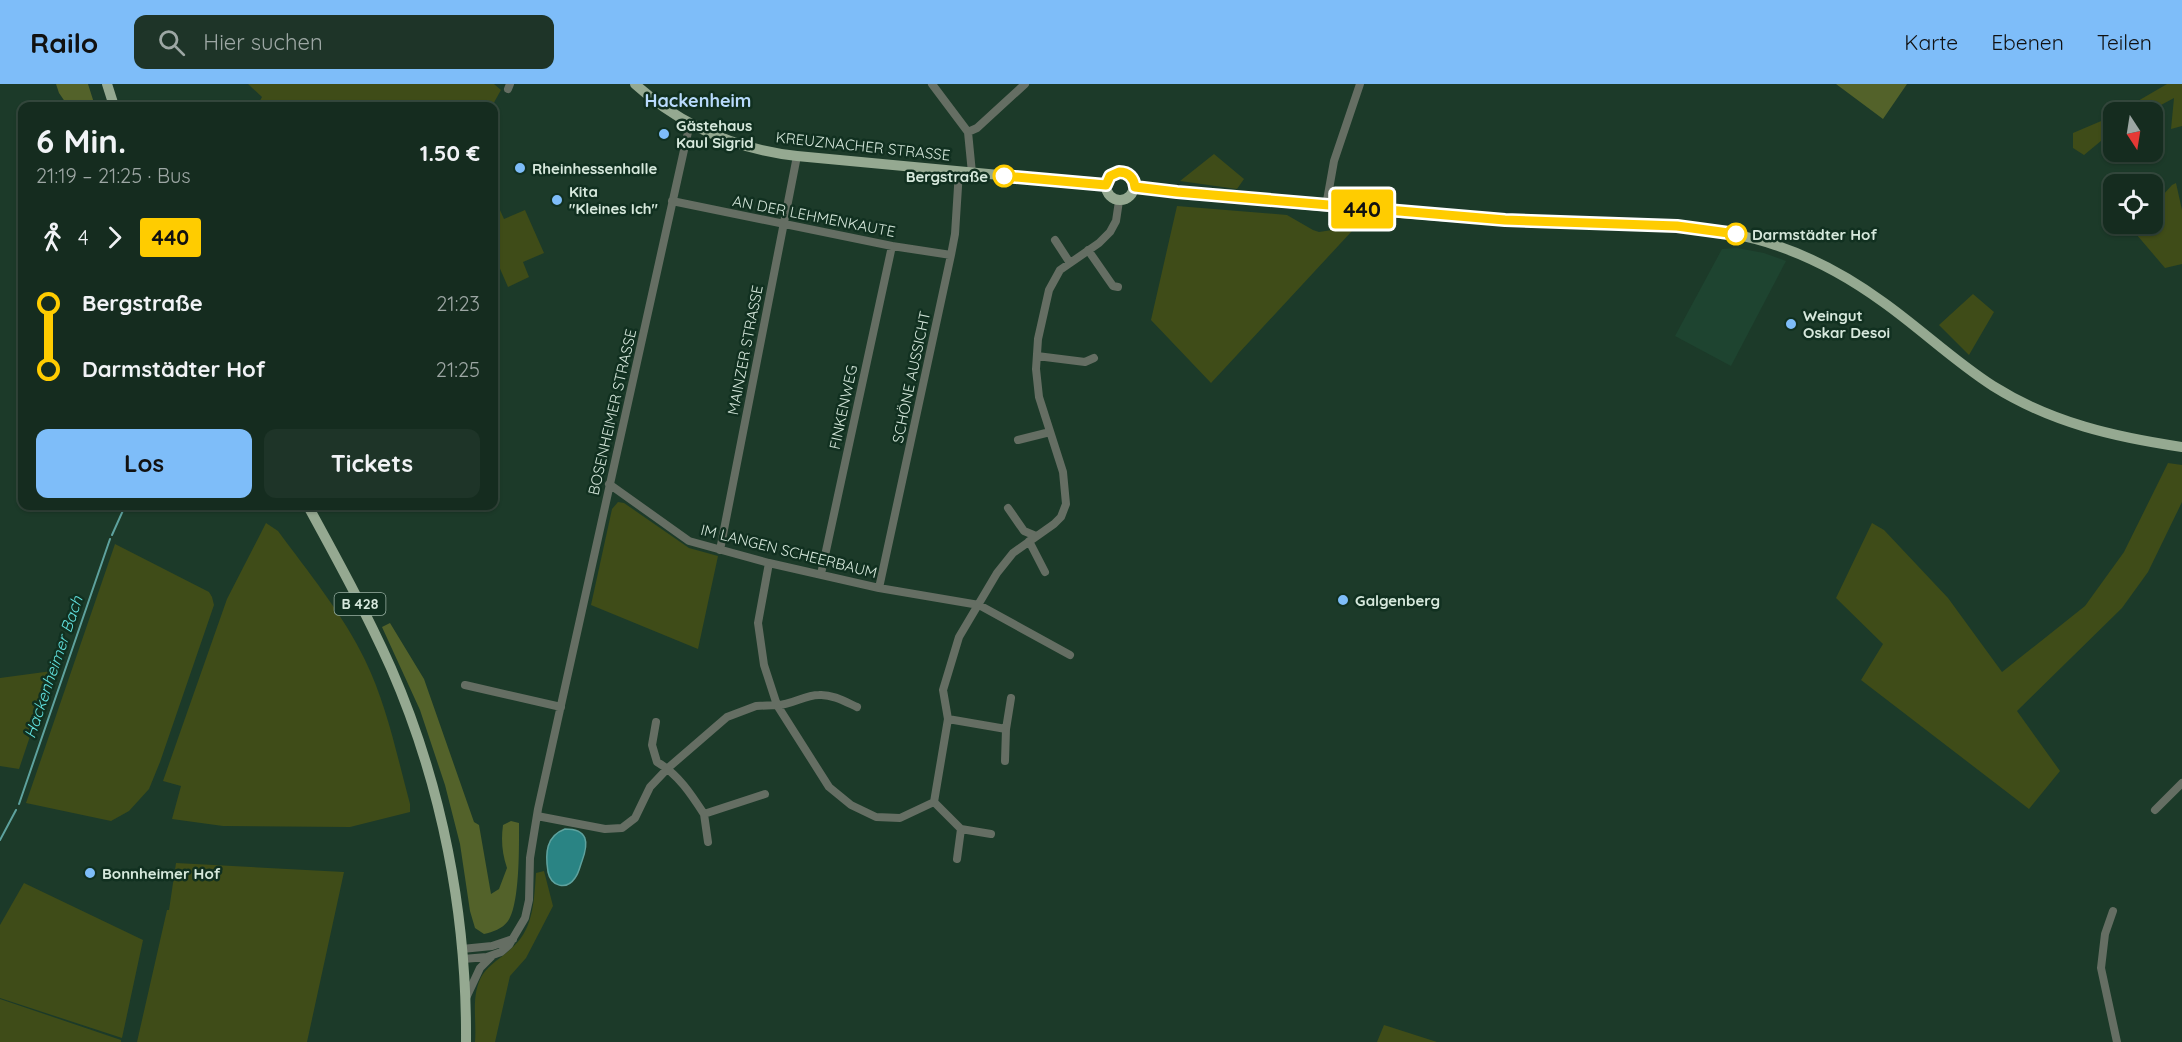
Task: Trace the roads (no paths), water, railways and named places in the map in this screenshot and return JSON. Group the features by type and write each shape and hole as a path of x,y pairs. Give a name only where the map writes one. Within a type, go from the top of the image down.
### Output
{"main road":[{"name":"KREUZNACHER STRASSE","path":"635,84 690,123 738,144 767,152 1106,185"},
{"path":"108,86 113,102"},
{"path":"1119,172 1129,175 1135,187 1131,196 1119,201 1110,196 1106,185 1110,176 1119,172"},
{"path":"1135,187 1326,206 1515,221 1689,227 1722,231 1763,241 1808,258 1853,282 1891,308 1977,375 2028,405 2065,422 2104,434 2182,447"},
{"name":"B 428","path":"310,510 376,635 417,737 447,848 463,954 466,1042"}],"street":[{"path":"932,84 968,132 972,173"},
{"path":"968,132 978,128 1025,84"},
{"path":"1326,206 1334,161 1360,84"},
{"name":"BOSENHEIMER STRASSE","path":"513,939 528,909 532,848 537,816 690,123"},
{"name":"MAINZER STRASSE","path":"720,550 797,156"},
{"name":"SCHÖNE AUSSICHT","path":"879,588 955,234 958,171"},
{"name":"AN DER LEHMENKAUTE","path":"672,201 892,246 951,255"},
{"path":"934,802 948,719 944,690 959,637 997,573 1013,553 1061,517 1066,504 1063,472 1039,397 1038,339 1049,290 1060,270 1110,232 1116,221 1119,201"},
{"path":"1055,240 1070,263"},
{"name":"FINKENWEG","path":"821,574 892,246"},
{"path":"1088,250 1113,286 1118,287"},
{"path":"1037,356 1085,362 1094,358"},
{"path":"1018,440 1050,432"},
{"name":"IM LANGEN SCHEERBAUM","path":"609,484 689,541 769,563 879,588 979,605 1070,655"},
{"path":"1008,508 1032,539 1044,572"},
{"path":"769,563 758,623 764,665 777,705 830,787 851,805 876,817 900,818 934,802"},
{"path":"465,685 561,706"},
{"path":"537,816 604,829 622,828 635,818 650,787 668,768 727,717 756,706 787,705 819,695 835,698 856,707"},
{"path":"1005,761 1006,729 1011,698"},
{"path":"948,719 1006,729"},
{"path":"656,722 652,746 657,762 668,768 690,792 704,814 708,842"},
{"path":"2155,810 2182,783"},
{"path":"704,814 765,794"},
{"path":"934,802 961,829 991,834"},
{"path":"957,859 961,829"},
{"path":"2113,911 2105,933 2101,968 2117,1042"},
{"path":"463,954 513,939"},
{"path":"465,998 480,968 505,949 513,939"},
{"path":"463,954 493,956"}],"water":[{"path":"565,829 582,834 586,848 578,874 571,882 563,886 552,881 550,877 547,852 550,841"}],"waterway":[{"name":"Hackenheimer Bach","path":"112,535 123,510"},
{"name":"Hackenheimer Bach","path":"19,804 110,539"},
{"name":"Hackenheimer Bach","path":"0,840 16,810"}],"place":[{"name":"Gästehaus Kaul Sigrid","path":"664,134"},
{"name":"Rheinhessenhalle","path":"520,168"},
{"name":"Bergstraße","path":"1004,176"},
{"name":"Kita \"Kleines Ich\"","path":"557,200"},
{"name":"Darmstädter Hof","path":"1736,234"},
{"name":"Weingut Oskar Desoi","path":"1791,324"},
{"name":"Galgenberg","path":"1343,600"},
{"name":"Bonnheimer Hof","path":"90,873"}],"district":[{"name":"Hackenheim","path":"698,100"}]}
